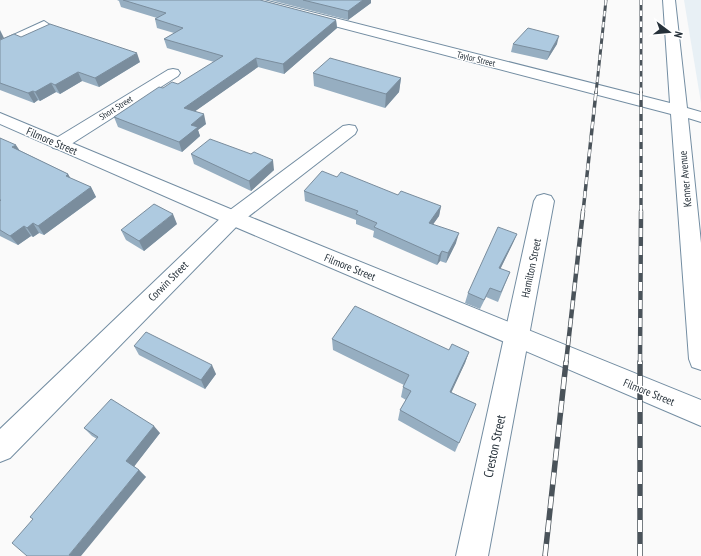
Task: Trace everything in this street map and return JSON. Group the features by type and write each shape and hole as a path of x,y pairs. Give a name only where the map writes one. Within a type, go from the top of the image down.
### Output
{"street":[{"name":"Taylor Street","path":"250,0 641,100 701,117"},
{"name":"Kenner Avenue","path":"669,0 701,359"},
{"path":"0,46 44,25"},
{"name":"Short Street","path":"59,144 173,73"},
{"name":"Filmore Street","path":"3,122 59,144 701,413"},
{"name":"Corwin Street","path":"0,448 233,218 349,130"},
{"name":"Hamilton Street","path":"517,335 544,201"},
{"name":"Creston Street","path":"472,556 517,335"}],"shaded area":[{"path":"684,0 701,0 701,103"}],"building":[{"path":"123,0 260,0 336,20 283,64 256,58 184,108 204,114 191,125 198,127 179,142 114,117 159,87 163,88 172,82 178,84 223,56 164,39 183,28 155,19 166,13"},
{"path":"303,0 363,0 348,11"},
{"path":"50,24 137,53 95,78 78,72 55,85 51,83 35,92 33,91 28,93 0,83 0,40 14,34 21,37"},
{"path":"528,28 559,36 550,52 513,44"},
{"path":"330,58 401,78 386,94 313,73"},
{"path":"0,138 16,145 12,147 68,174 66,176 91,187 38,226 33,223 27,228 24,226 10,236 0,230"},
{"path":"210,139 251,154 254,152 273,160 249,181 191,154"},
{"path":"322,171 337,177 341,172 398,195 401,191 441,206 429,223 459,233 448,253 442,251 439,256 374,227 377,223 356,214 358,211 304,191"},
{"path":"154,204 173,214 139,241 121,230"},
{"path":"498,227 517,234 499,268 510,272 501,292 490,288 484,300 468,293"},
{"path":"355,306 449,350 452,344 469,352 450,392 476,404 459,443 400,410 411,391 403,387 409,375 332,339"},
{"path":"146,332 212,365 201,380 134,346"},
{"path":"111,399 154,426 126,461 139,470 69,555 71,556 27,556 12,543 33,519 30,517 98,437 84,428"}],"railway":[{"path":"596,93 606,0"},
{"path":"641,0 641,211"},
{"path":"583,212 596,92"},
{"path":"566,363 583,211"},
{"path":"640,363 641,211"},
{"path":"545,556 566,362"},
{"path":"640,363 640,556"}]}
